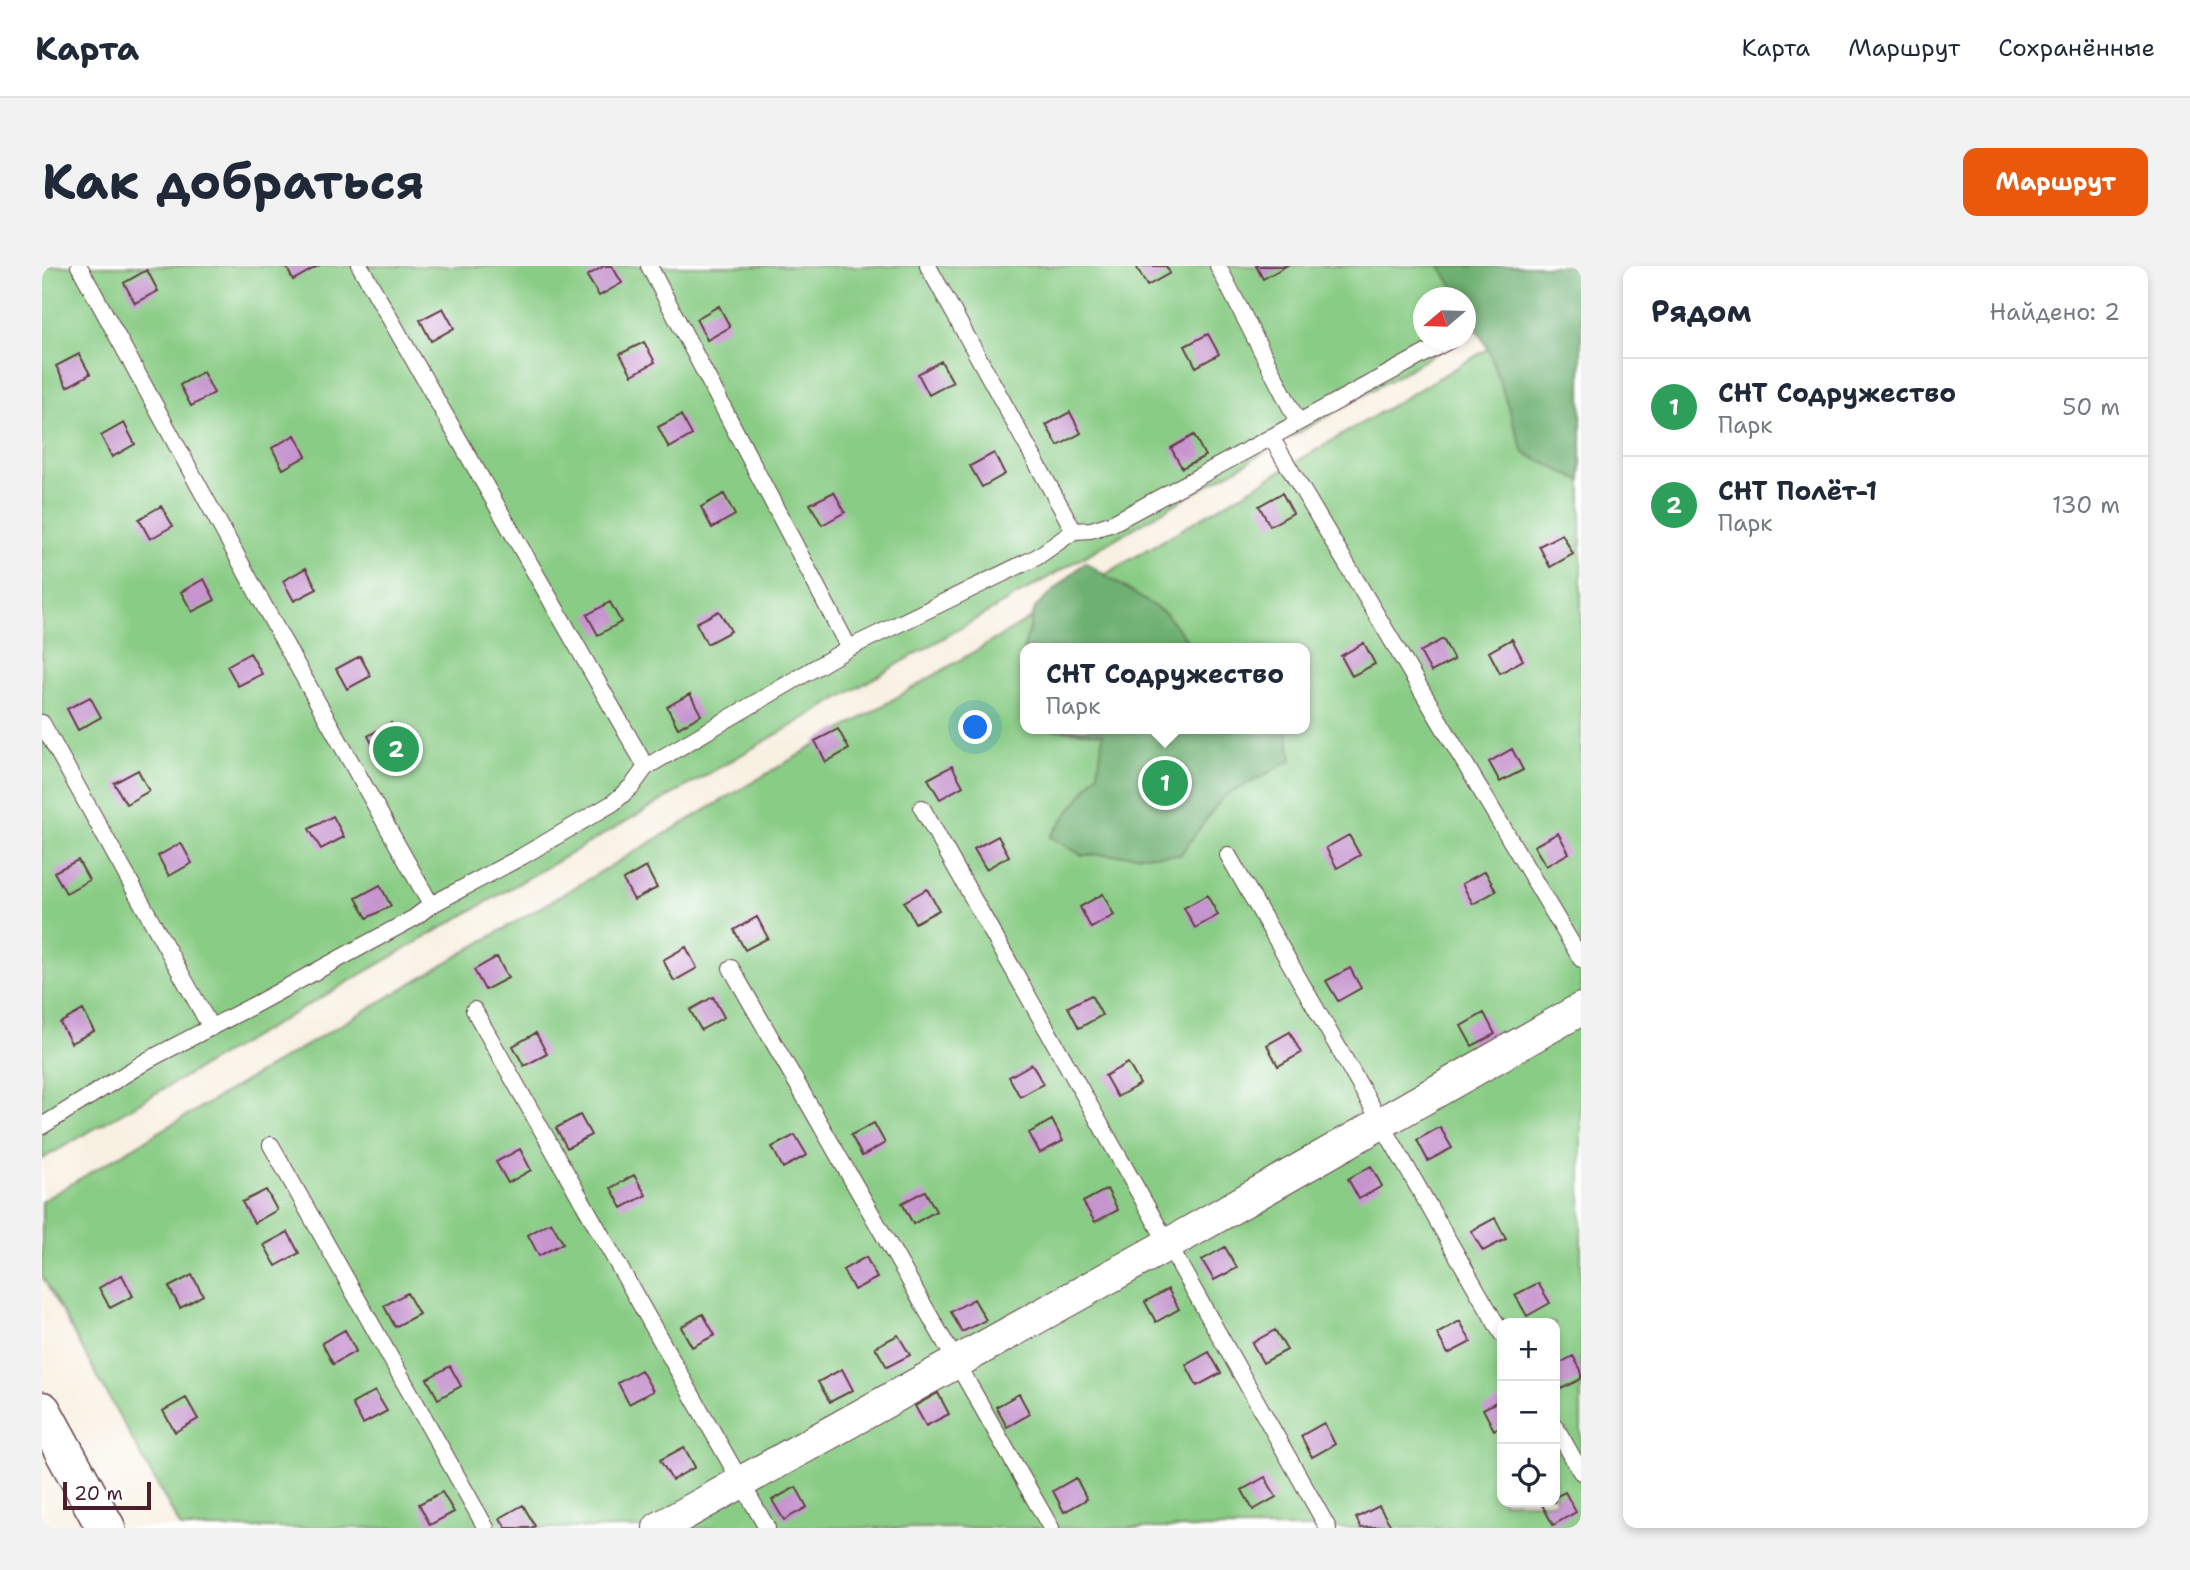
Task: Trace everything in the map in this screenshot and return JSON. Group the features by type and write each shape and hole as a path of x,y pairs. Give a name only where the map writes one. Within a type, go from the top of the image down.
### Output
{"street":[{"path":"659,1528 1167,1245 1581,1009"},
{"path":"42,1411 106,1528"}],"lane":[{"path":"79,266 431,905"},
{"path":"360,266 646,767"},
{"path":"649,266 849,648"},
{"path":"928,266 1074,531"},
{"path":"1218,266 1298,422"},
{"path":"42,1126 148,1059 211,1028 521,857 612,803 632,786 646,767 849,648 1037,557 1074,531 1091,530 1113,523 1431,350"},
{"path":"1271,437 1581,959"},
{"path":"42,723 211,1028"},
{"path":"922,808 1328,1528"},
{"path":"1228,855 1497,1325"},
{"path":"731,968 1051,1528"},
{"path":"474,1010 767,1528"},
{"path":"271,1145 486,1528"},
{"path":"1560,1435 1581,1472"}],"green space":[{"path":"42,266 1581,266 1581,269 1476,330 1476,287 1413,287 1413,350 1442,350 42,1159"},
{"path":"1440,266 1581,266 1581,481 1524,453 1489,351 1476,327 1476,287 1453,287"},
{"path":"1581,294 1581,1528 181,1528 42,1276 42,1201"},
{"path":"1085,562 1166,614 1189,643 1025,643 1035,608"},
{"path":"1103,734 1288,734 1292,760 1223,797 1180,855 1082,855 1050,837 1098,773"}],"building":[{"path":"286,266 318,266 293,280"},
{"path":"604,266 612,266 622,283 599,296 587,276"},
{"path":"1136,266 1166,266 1170,273 1147,286"},
{"path":"1256,266 1286,266 1263,279"},
{"path":"147,270 158,291 135,303 124,283"},
{"path":"719,306 730,327 707,340 696,319"},
{"path":"443,308 454,328 431,341 420,320"},
{"path":"1208,334 1219,354 1196,367 1185,346"},
{"path":"644,342 655,362 632,375 620,354"},
{"path":"79,354 90,374 67,387 56,366"},
{"path":"941,361 953,382 929,395 918,374"},
{"path":"203,372 214,393 191,406 180,385"},
{"path":"1070,412 1081,433 1058,446 1046,425"},
{"path":"681,415 692,435 669,448 658,427"},
{"path":"124,423 135,444 112,457 101,436"},
{"path":"295,435 306,456 283,469 272,448"},
{"path":"1194,435 1205,456 1182,468 1171,448"},
{"path":"994,453 1005,474 982,487 970,466"},
{"path":"834,492 845,512 822,525 810,504"},
{"path":"1282,493 1293,513 1270,526 1259,506"},
{"path":"724,494 735,515 712,528 701,507"},
{"path":"161,506 173,526 150,539 139,519"},
{"path":"1562,534 1573,554 1550,567 1539,546"},
{"path":"306,568 317,589 294,601 283,581"},
{"path":"204,579 215,600 192,612 181,592"},
{"path":"610,602 621,622 598,635 587,615"},
{"path":"719,611 731,631 707,644 696,623"},
{"path":"1443,639 1454,660 1431,672 1420,652"},
{"path":"1512,639 1523,660 1500,673 1489,652"},
{"path":"1364,643 1375,664 1352,676 1341,656"},
{"path":"250,653 262,674 238,686 227,666"},
{"path":"360,656 371,676 347,689 336,669"},
{"path":"690,694 701,715 678,728 667,707"},
{"path":"90,697 101,717 78,730 67,709"},
{"path":"391,723 402,744 379,757 368,736"},
{"path":"838,729 849,749 826,762 815,741"},
{"path":"1512,749 1523,770 1500,782 1489,762"},
{"path":"952,766 963,786 940,799 928,779"},
{"path":"138,770 149,791 126,804 114,783"},
{"path":"333,816 344,837 321,849 309,829"},
{"path":"1558,833 1569,853 1546,866 1534,846"},
{"path":"1349,835 1360,855 1337,868 1326,848"},
{"path":"998,836 1009,856 986,869 974,849"},
{"path":"181,843 192,863 169,876 158,856"},
{"path":"78,860 89,880 66,893 54,872"},
{"path":"646,867 657,888 634,900 623,880"},
{"path":"1485,871 1496,891 1473,904 1462,884"},
{"path":"380,885 391,906 367,918 356,898"},
{"path":"927,889 939,910 915,923 904,902"},
{"path":"1103,894 1114,915 1091,928 1080,907"},
{"path":"1207,895 1218,915 1195,928 1184,908"},
{"path":"757,917 768,938 745,950 734,930"},
{"path":"686,947 697,968 674,981 663,960"},
{"path":"497,957 508,978 485,990 474,970"},
{"path":"1350,968 1361,988 1338,1001 1326,981"},
{"path":"1091,995 1102,1015 1079,1028 1068,1007"},
{"path":"713,997 724,1017 701,1030 690,1010"},
{"path":"83,1010 94,1031 71,1043 60,1023"},
{"path":"1484,1013 1495,1034 1472,1046 1461,1026"},
{"path":"1290,1032 1301,1053 1278,1066 1267,1045"},
{"path":"536,1033 547,1054 524,1066 513,1046"},
{"path":"1128,1063 1140,1084 1117,1097 1105,1076"},
{"path":"1032,1064 1043,1084 1020,1097 1009,1077"},
{"path":"580,1115 591,1135 567,1148 556,1128"},
{"path":"1052,1120 1063,1141 1040,1153 1029,1133"},
{"path":"874,1123 885,1143 862,1156 851,1135"},
{"path":"1440,1127 1452,1148 1428,1161 1417,1140"},
{"path":"795,1135 807,1155 783,1168 772,1147"},
{"path":"520,1149 531,1170 508,1183 496,1162"},
{"path":"1371,1166 1382,1186 1359,1199 1348,1179"},
{"path":"634,1175 646,1195 622,1208 611,1188"},
{"path":"1107,1189 1118,1210 1095,1222 1083,1202"},
{"path":"266,1190 277,1210 254,1223 242,1202"},
{"path":"925,1191 936,1211 913,1224 902,1203"},
{"path":"1495,1218 1506,1239 1483,1251 1471,1231"},
{"path":"551,1222 563,1243 539,1256 528,1235"},
{"path":"288,1232 299,1253 276,1266 264,1245"},
{"path":"1225,1247 1237,1268 1214,1280 1202,1260"},
{"path":"866,1257 877,1278 854,1290 843,1270"},
{"path":"122,1275 133,1296 110,1308 99,1288"},
{"path":"192,1275 203,1295 180,1308 169,1287"},
{"path":"1538,1283 1550,1303 1527,1316 1515,1295"},
{"path":"1168,1289 1179,1309 1156,1322 1145,1302"},
{"path":"407,1293 419,1314 395,1327 384,1306"},
{"path":"974,1299 986,1320 962,1332 951,1312"},
{"path":"703,1314 715,1335 692,1347 681,1327"},
{"path":"1460,1321 1471,1342 1448,1354 1437,1334"},
{"path":"345,1330 356,1351 333,1364 322,1343"},
{"path":"1275,1330 1287,1350 1263,1363 1252,1343"},
{"path":"898,1335 910,1355 887,1367 875,1347"},
{"path":"1209,1352 1221,1373 1197,1386 1186,1365"},
{"path":"1573,1356 1581,1370 1581,1379 1561,1389 1560,1363"},
{"path":"450,1366 461,1386 438,1399 427,1379"},
{"path":"842,1369 853,1390 830,1402 818,1382"},
{"path":"641,1370 653,1391 629,1404 618,1383"},
{"path":"375,1391 387,1411 363,1424 352,1404"},
{"path":"938,1393 949,1414 926,1426 915,1406"},
{"path":"1019,1394 1030,1414 1007,1427 996,1407"},
{"path":"186,1398 198,1419 175,1432 163,1411"},
{"path":"1497,1402 1497,1428 1494,1430 1483,1409"},
{"path":"1324,1423 1335,1444 1312,1457 1301,1436"},
{"path":"684,1447 695,1467 672,1480 660,1460"},
{"path":"1265,1477 1276,1497 1253,1510 1242,1490"},
{"path":"1076,1478 1087,1499 1064,1512 1053,1491"},
{"path":"796,1487 807,1507 784,1520 772,1500"},
{"path":"442,1492 454,1512 430,1525 419,1504"},
{"path":"1565,1492 1576,1512 1553,1525 1543,1507 1560,1507 1560,1494"},
{"path":"523,1505 535,1526 506,1528 500,1518"},
{"path":"1379,1506 1391,1526 1361,1528 1356,1518"}],"place":[{"name":"СНТ Полёт-1","path":"396,749"},
{"name":"СНТ Содружество","path":"1165,783"}]}
